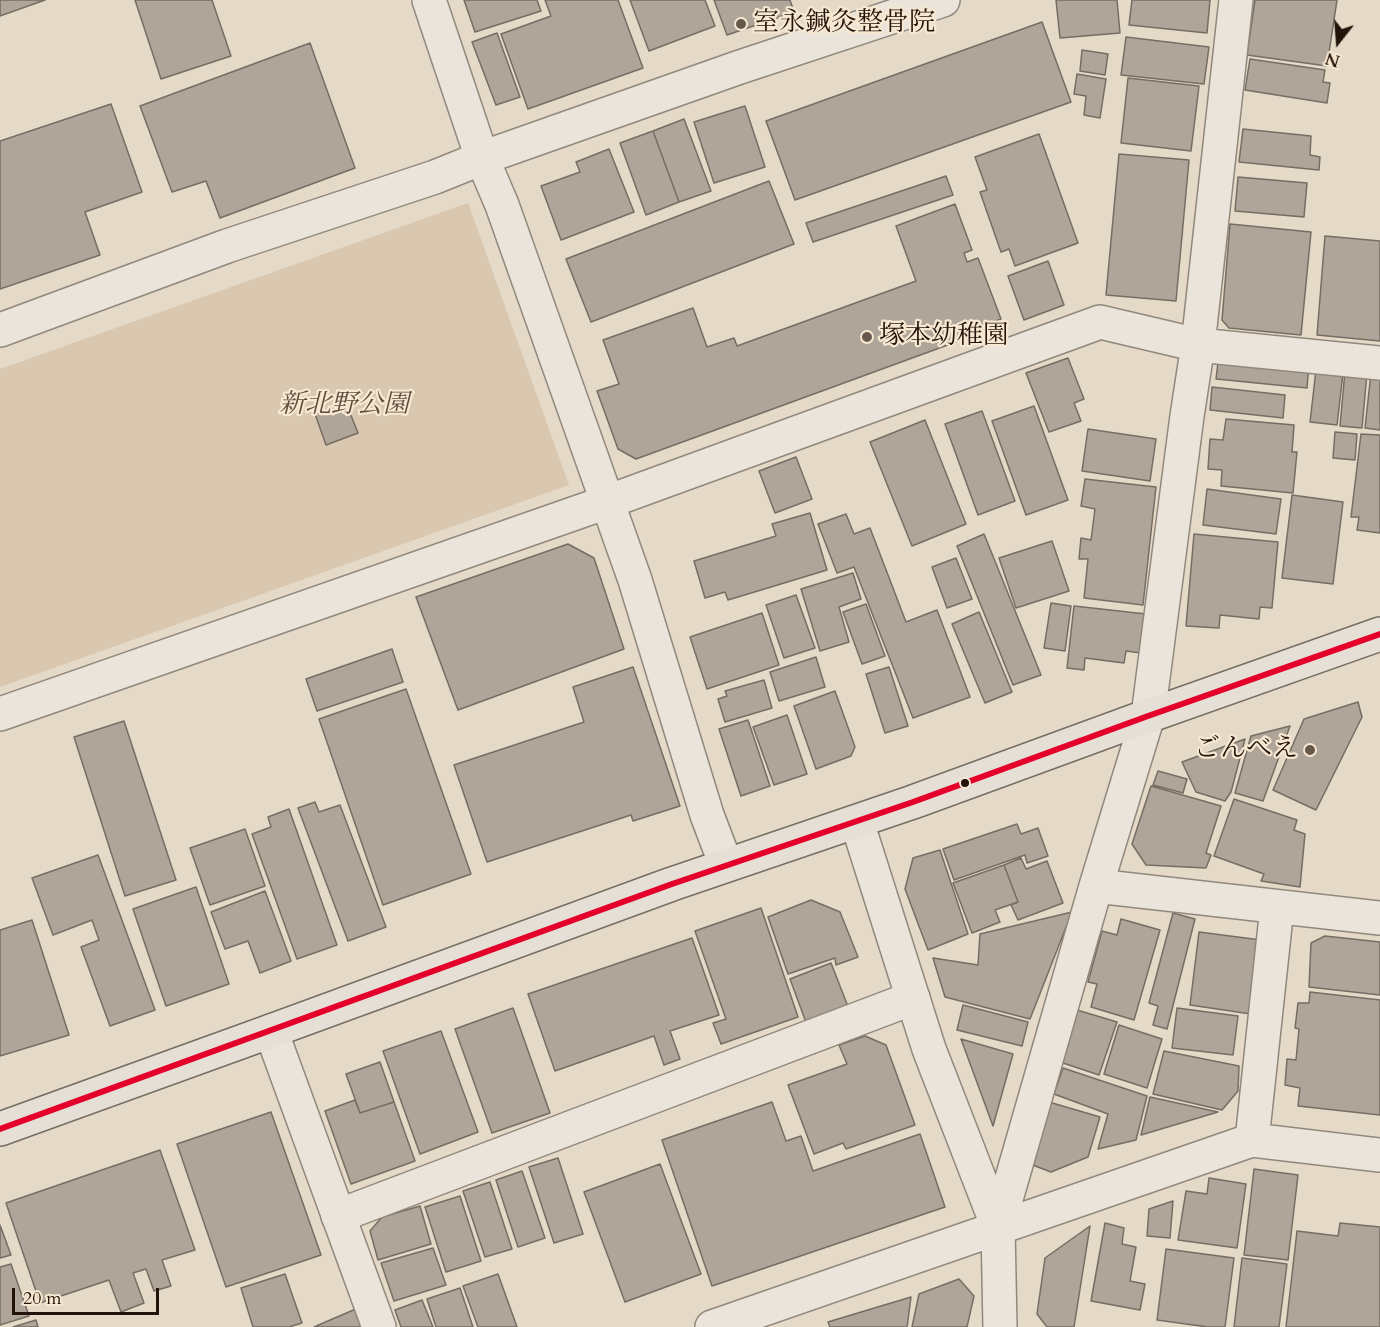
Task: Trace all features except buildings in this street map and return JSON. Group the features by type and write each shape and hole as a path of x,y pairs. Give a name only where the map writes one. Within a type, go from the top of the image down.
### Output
{"main road":[{"path":"0,1129 672,884 857,822 1380,634"}],"street":[{"path":"429,0 482,158 502,205 635,580 707,815 726,865"},
{"path":"0,330 227,246 435,177 482,158 740,67 943,0"},
{"path":"1000,1327 998,1227 1096,886 1148,716 1198,345 1236,0"},
{"path":"0,714 607,502 1100,322 1198,345 1380,363"},
{"path":"857,822 929,1049 998,1227"},
{"path":"1096,886 1380,918"},
{"path":"1252,1140 1278,907"},
{"path":"338,1216 913,998"},
{"path":"271,1031 379,1327"},
{"path":"712,1327 1252,1140 1380,1155"}],"green space":[{"name":"新北野公園","path":"468,203 569,485 0,687 0,369"}],"transit line":[{"path":"0,1129 672,884 913,802 1380,634"}],"place":[{"name":"室永鍼灸整骨院","path":"741,24"},
{"name":"塚本幼稚園","path":"867,337"},
{"name":"ごんべえ","path":"1310,750"}]}
